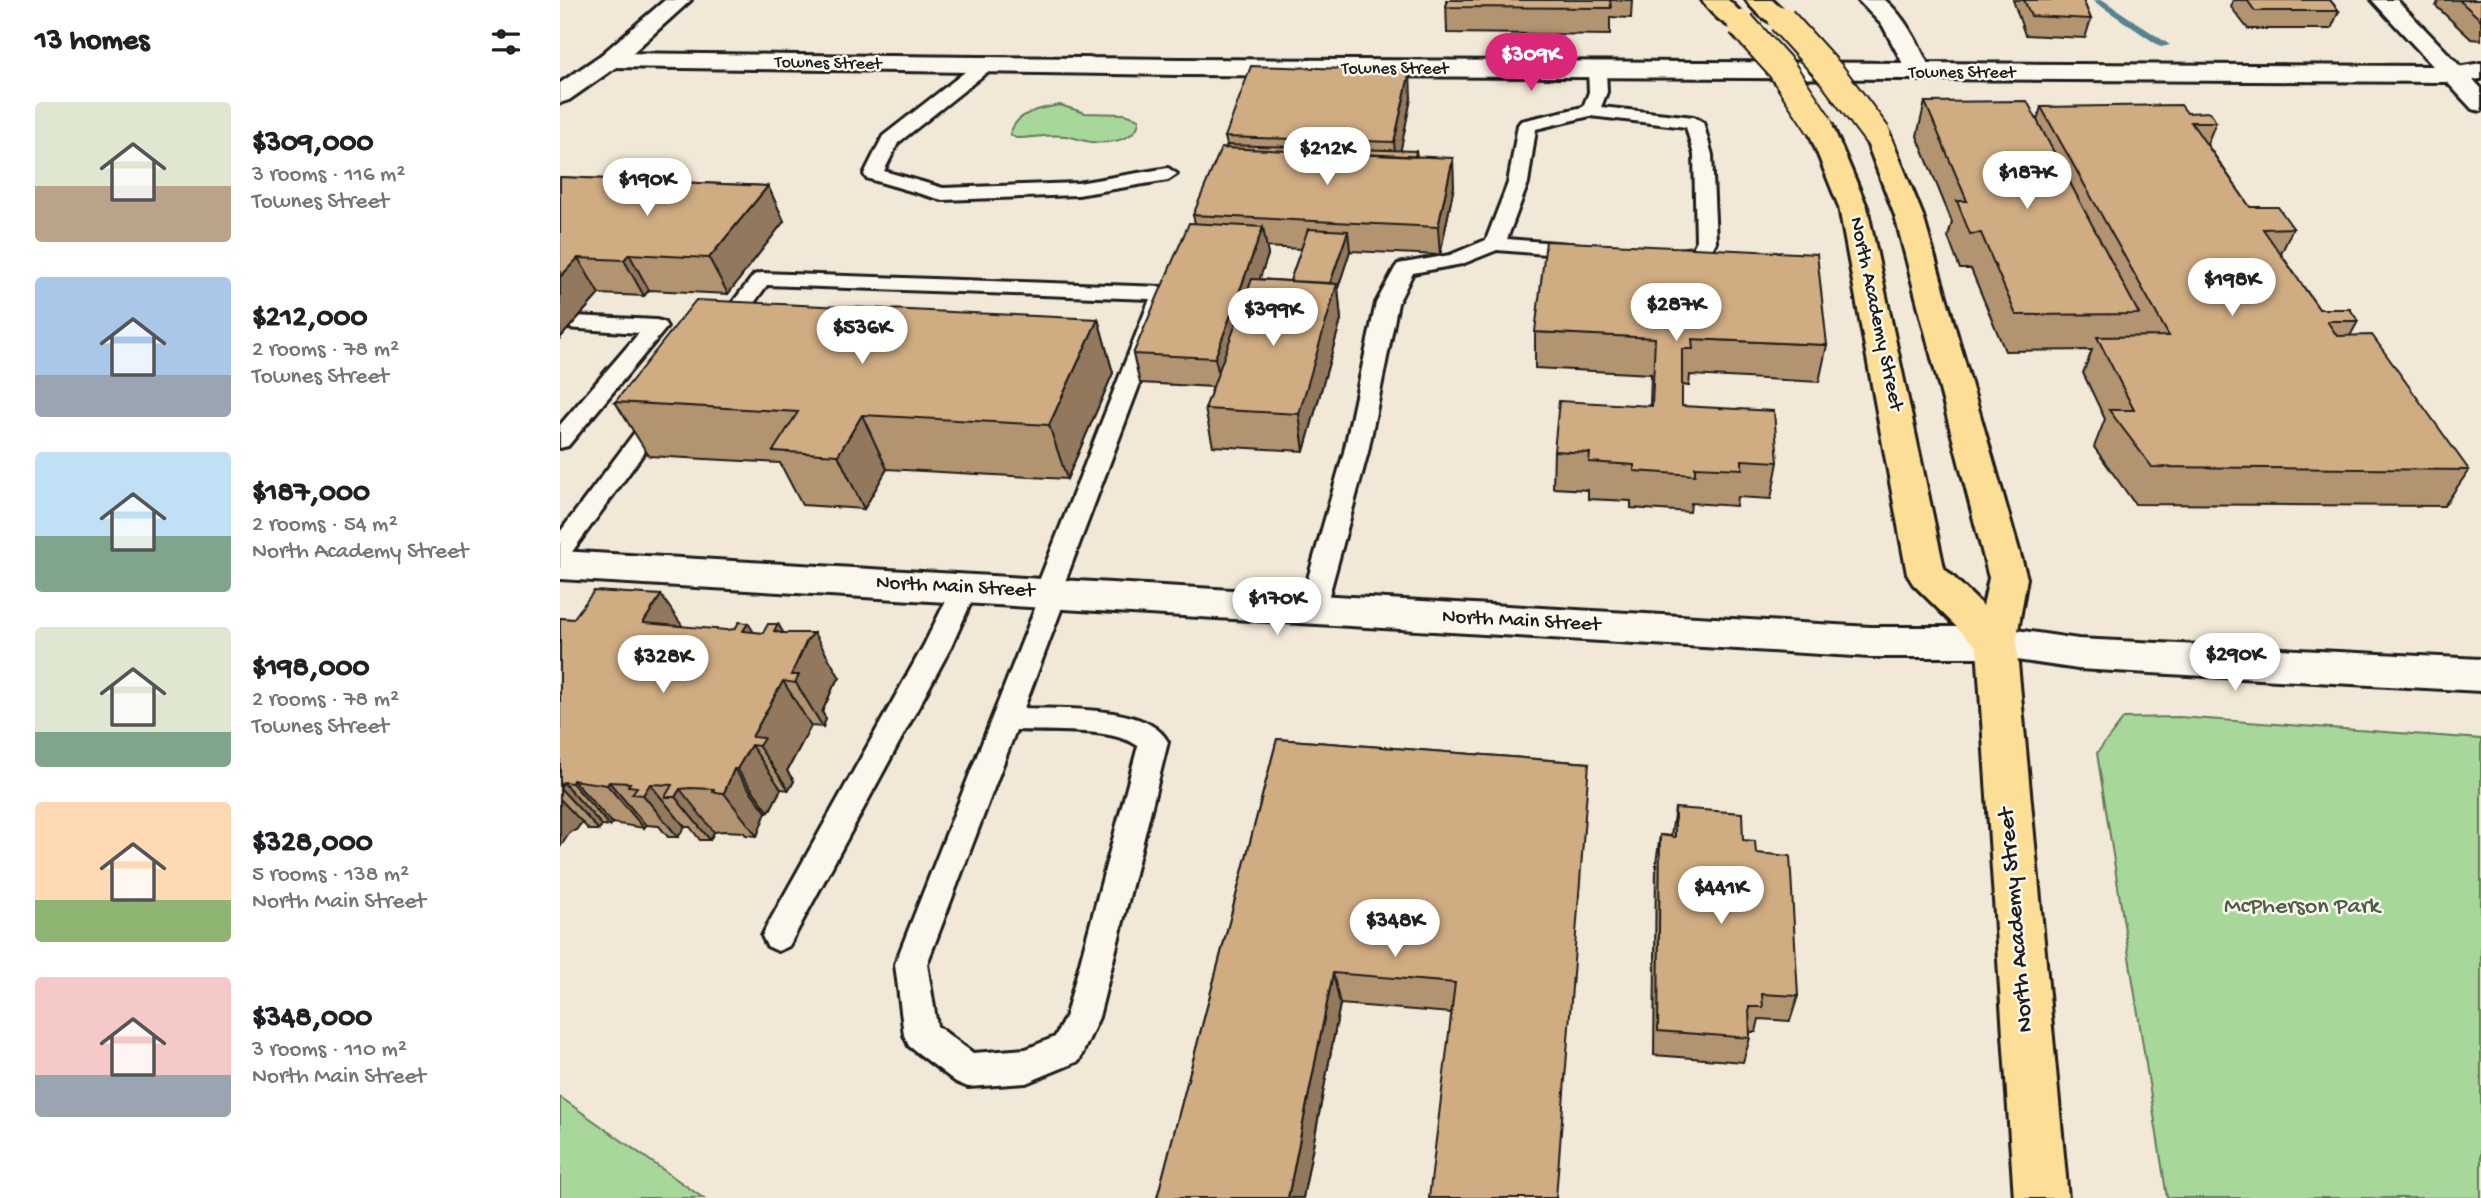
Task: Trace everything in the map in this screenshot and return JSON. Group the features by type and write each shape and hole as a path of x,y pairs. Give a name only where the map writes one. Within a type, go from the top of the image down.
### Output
{"highway":[{"name":"North Academy Street","path":"1714,0 1741,24 1780,68 1819,125 1853,207 1926,574 1996,642"},
{"name":"North Academy Street","path":"1758,0 1811,47 1840,80 1877,135 1909,216 2008,578 1996,642 2041,1198"}],"street":[{"path":"560,95 610,60 679,0"},
{"path":"1870,0 1884,9 1904,38 1919,72"},
{"path":"2384,0 2481,103"},
{"name":"Townes Street","path":"573,60 1919,72 2454,74 2481,71"},
{"name":"North Main Street","path":"560,565 1871,642 1996,642 2078,654 2481,675"}],"lane":[{"path":"985,65 890,139 873,174 942,194 1078,189 1168,174"},
{"path":"1590,111 1598,93 1597,70"},
{"path":"1495,244 1518,183 1527,125 1590,111 1694,122 1703,155 1706,242 1701,253 1649,255"},
{"path":"1312,610 1356,452 1387,303 1405,268 1455,260 1495,244 1600,252"},
{"path":"712,345 761,279 1163,293 911,964 921,1035 968,1070 1026,1066 1067,1049 1082,1017 1154,742 1136,729 1108,724 1005,718"},
{"path":"560,440 656,327 573,323"},
{"path":"560,550 671,400"},
{"path":"778,936 937,647 964,589"}],"green space":[{"path":"1060,105 1085,113 1125,114 1139,119 1138,126 1129,136 1107,142 1059,136 1016,138 1010,134 1023,116"},
{"name":"McPherson Park","path":"2179,717 2481,739 2481,1198 2167,1198 2097,753 2124,718"},
{"path":"560,1097 703,1198 560,1198"}],"building":[{"path":"1447,0 1610,0 1611,8 1446,7"},
{"path":"2024,0 2083,0 2091,19 2031,16"},
{"path":"2247,0 2330,0 2339,11 2255,11"},
{"path":"2459,0 2481,0 2481,20"},
{"path":"1251,66 1410,71 1394,142 1225,137"},
{"path":"2027,101 2139,314 2016,315 1981,233 1970,234 1957,201 1967,201 1925,102"},
{"path":"2181,105 2187,113 2210,112 2216,122 2191,122 2250,207 2278,207 2293,228 2263,229 2319,309 2350,309 2358,321 2327,321 2337,336 2372,335 2469,470 2152,467 2109,410 2134,410 2097,337 2169,336 2041,107"},
{"path":"1227,145 1416,151 1415,157 1226,148"},
{"path":"1221,148 1453,158 1438,227 1193,215"},
{"path":"560,177 768,186 709,258 629,254 624,260 578,258 560,277"},
{"path":"1189,223 1263,227 1215,358 1133,354"},
{"path":"1308,229 1348,231 1330,283 1290,281"},
{"path":"1546,241 1817,254 1827,345 1692,339 1693,349 1682,349 1682,406 1774,411 1778,462 1742,460 1742,469 1695,467 1695,475 1634,471 1634,465 1589,462 1590,453 1554,451 1559,401 1652,406 1655,338 1535,332"},
{"path":"1252,279 1337,284 1299,414 1205,409"},
{"path":"696,300 1098,319 1049,425 862,415 838,455 773,451 798,412 615,402"},
{"path":"594,591 661,595 643,623 726,630 735,629 739,622 748,623 743,631 763,633 768,624 778,624 774,631 814,633 807,640 791,675 799,675 795,683 783,681 752,737 764,738 759,746 751,745 737,769 734,769 724,793 713,792 714,789 690,788 680,789 675,797 665,797 672,785 650,784 643,795 632,794 637,787 628,786 630,783 609,782 607,785 573,780 572,783 563,782 560,787 560,618 573,619"},
{"path":"1277,739 1589,763 1556,1198 1429,1198 1455,983 1333,973 1288,1198 1157,1198"},
{"path":"1675,808 1742,813 1743,840 1755,841 1756,853 1790,856 1798,996 1762,994 1763,1007 1749,1007 1750,1038 1658,1031 1660,835 1675,837"}],"waterway":[{"path":"2097,0 2165,45"}]}
